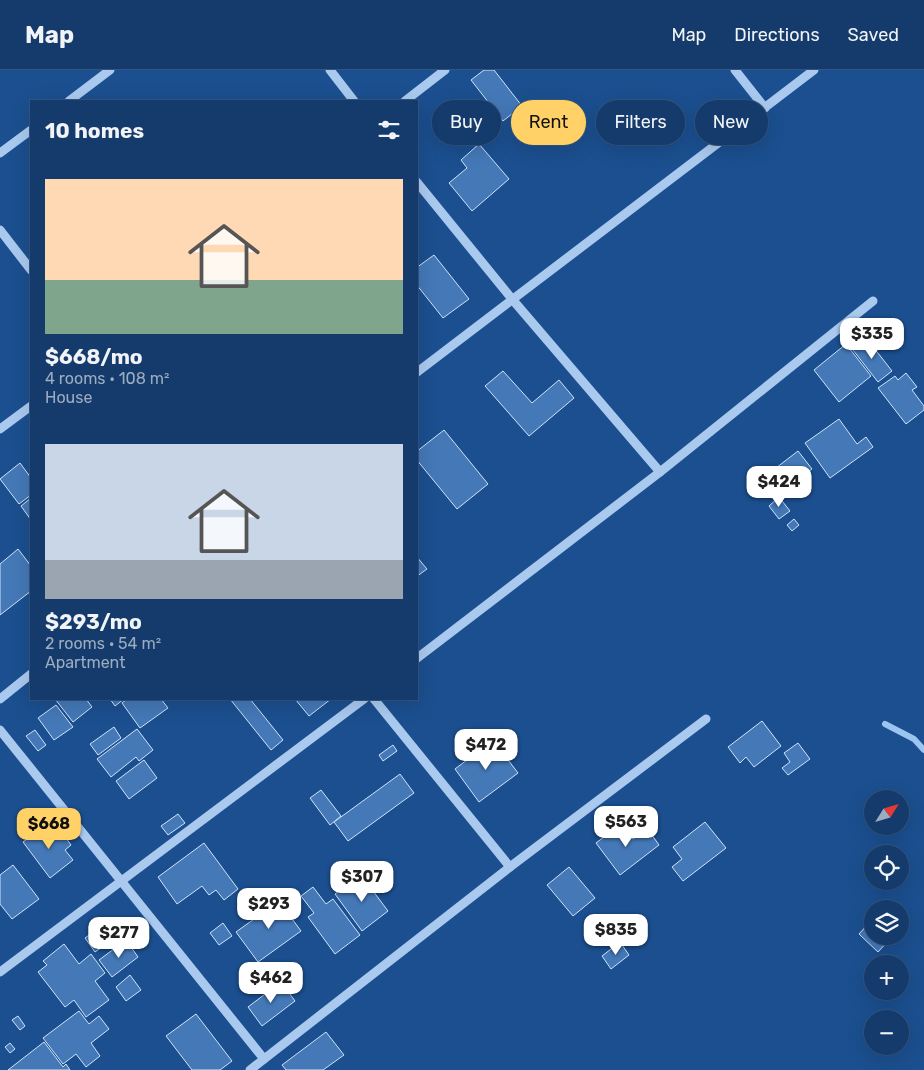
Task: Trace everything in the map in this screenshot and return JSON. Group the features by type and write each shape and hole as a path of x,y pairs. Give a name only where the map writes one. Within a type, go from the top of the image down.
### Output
{"street":[{"path":"69,100 110,70"},
{"path":"330,70 353,100"},
{"path":"407,100 445,70"},
{"path":"735,70 758,100"},
{"path":"768,105 814,70"},
{"path":"0,153 30,131"},
{"path":"418,371 715,145"},
{"path":"418,182 512,299 660,472"},
{"path":"0,230 30,269"},
{"path":"418,656 660,472 873,301"},
{"path":"0,429 30,407"},
{"path":"0,699 30,675"},
{"path":"0,972 363,700"},
{"path":"375,700 510,867"},
{"path":"250,1070 510,867 706,719"},
{"path":"0,730 264,1059"}],"building":[{"path":"484,70 494,70 517,100 511,100 511,115 503,121 501,118 501,100 487,100 471,80"},
{"path":"480,145 509,179 472,211 449,183 467,168 461,160"},
{"path":"434,255 469,299 443,318 418,287 418,267"},
{"path":"867,339 892,371 878,382 853,350"},
{"path":"846,344 871,376 839,402 814,370"},
{"path":"503,371 532,403 559,380 574,398 529,436 485,386"},
{"path":"906,373 917,387 912,390 924,406 924,410 906,424 878,388 895,376 898,380"},
{"path":"839,419 857,444 866,437 873,447 830,478 805,443"},
{"path":"444,430 488,484 457,509 418,461 418,450"},
{"path":"798,451 812,469 786,489 772,471"},
{"path":"20,463 30,477 30,496 19,504 0,479"},
{"path":"779,497 790,511 779,519 769,506"},
{"path":"30,499 30,519 21,506"},
{"path":"794,519 799,525 792,531 787,525"},
{"path":"18,549 30,565 30,592 0,615 0,564"},
{"path":"418,558 427,569 418,576"},
{"path":"56,700 87,700 92,707 73,722"},
{"path":"111,700 123,700 115,706"},
{"path":"126,700 162,700 168,708 140,728 122,703"},
{"path":"231,700 251,700 283,740 271,750"},
{"path":"296,700 330,700 309,716"},
{"path":"56,705 73,727 54,740 38,718"},
{"path":"762,721 781,746 754,767 746,757 740,763 728,747"},
{"path":"114,727 121,738 98,755 90,744"},
{"path":"137,729 153,750 139,761 136,757 111,777 97,759"},
{"path":"35,730 46,745 38,751 26,736"},
{"path":"493,740 518,773 479,802 455,769"},
{"path":"798,743 810,759 788,775 782,768 790,762 784,753"},
{"path":"393,745 397,751 383,761 379,755"},
{"path":"144,760 157,778 129,799 116,781"},
{"path":"400,774 414,793 348,841 334,822"},
{"path":"321,790 341,816 330,825 310,798"},
{"path":"178,814 185,823 168,835 161,826"},
{"path":"705,822 726,848 683,881 672,867 682,859 673,847"},
{"path":"621,824 633,839 647,828 659,845 620,875 596,843"},
{"path":"46,825 54,836 61,831 71,845 65,850 73,860 50,878 23,842"},
{"path":"204,843 238,889 224,900 216,890 209,895 202,886 177,904 158,877"},
{"path":"13,865 39,899 12,919 0,904 0,875"},
{"path":"569,867 595,898 573,916 547,885"},
{"path":"361,875 388,911 362,931 335,894"},
{"path":"313,887 326,904 333,899 360,935 335,954 308,917 314,913 301,896"},
{"path":"286,896 294,907 287,912 301,931 258,962 236,932"},
{"path":"111,919 121,934 95,952 85,938"},
{"path":"223,923 232,936 219,945 210,933"},
{"path":"864,928 864,939 859,934"},
{"path":"126,940 138,957 112,977 99,960"},
{"path":"620,942 629,955 611,969 602,956"},
{"path":"64,944 79,964 91,954 105,973 95,981 109,1000 86,1017 74,1000 65,1007 38,972 47,965 43,961"},
{"path":"871,945 884,945 878,952"},
{"path":"130,975 141,990 126,1001 116,987"},
{"path":"281,982 295,1001 262,1026 248,1007"},
{"path":"79,1011 89,1024 99,1016 109,1029 91,1043 100,1056 86,1067 76,1054 63,1064 43,1038"},
{"path":"196,1014 232,1061 220,1070 192,1070 166,1036"},
{"path":"18,1016 25,1026 20,1030 12,1020"},
{"path":"326,1032 344,1055 323,1070 286,1070 282,1065"},
{"path":"44,1042 63,1067 66,1064 70,1070 8,1070"},
{"path":"10,1043 15,1049 10,1053 5,1047"}],"waterway":[{"path":"885,724 914,739 924,750"}]}
